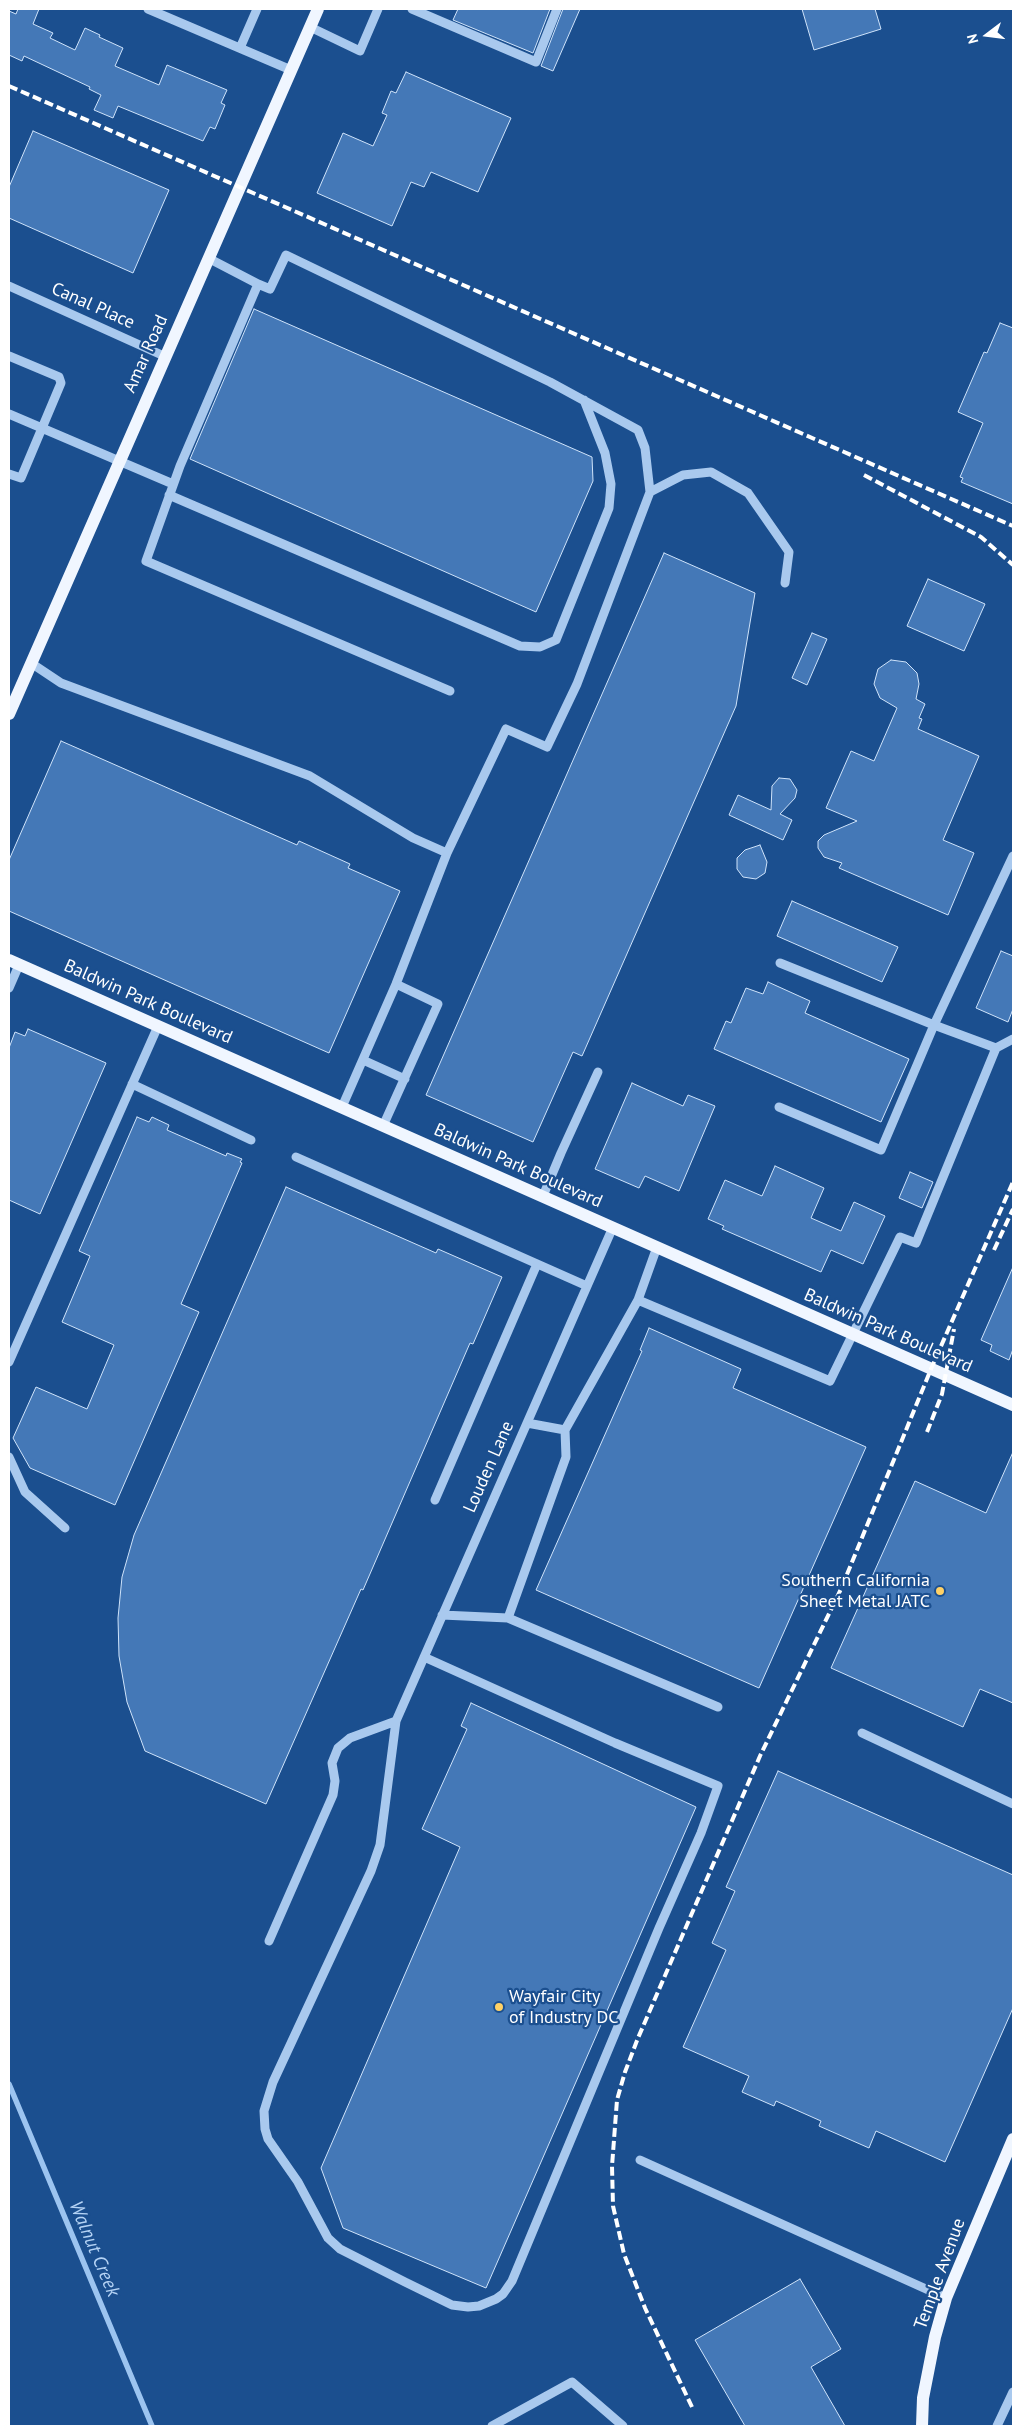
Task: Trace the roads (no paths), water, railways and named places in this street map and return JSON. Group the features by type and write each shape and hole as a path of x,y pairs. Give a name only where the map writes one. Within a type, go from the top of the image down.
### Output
{"main road":[{"name":"Amar Road","path":"9,714 164,356 318,9"},
{"name":"Baldwin Park Boulevard","path":"14,962 1013,1405"},
{"name":"Temple Avenue","path":"922,2426 923,2398 934,2337 946,2298 1013,2139"}],"street":[{"path":"148,9 291,70"},
{"path":"240,48 257,9"},
{"path":"310,27 360,51 378,9"},
{"path":"412,9 536,62 557,9"},
{"path":"208,258 270,289 286,255 584,400 638,430 645,448 650,492 577,684 548,747 506,729 447,853 396,984 342,1107"},
{"path":"258,284 173,484 146,561 450,691"},
{"name":"Canal Place","path":"9,286 164,356"},
{"path":"9,356 60,378 61,385 21,478 9,474"},
{"path":"169,494 520,646 540,647 556,640 609,508 611,484 605,452 584,400"},
{"path":"9,414 173,484"},
{"path":"650,492 683,475 711,472 748,493 789,552 785,583"},
{"path":"31,663 61,683 310,776 413,838 447,853"},
{"path":"779,1107 881,1150 934,1025 1010,871 1013,856"},
{"path":"9,988 14,962"},
{"path":"780,963 996,1048"},
{"path":"383,1126 438,1004 396,984"},
{"path":"9,1362 158,1026"},
{"path":"638,1300 830,1381 900,1237 916,1244 996,1048 1013,1039"},
{"path":"363,1060 405,1079"},
{"path":"543,1196 560,1153 598,1072"},
{"path":"132,1084 251,1140"},
{"path":"296,1157 587,1286"},
{"name":"Louden Lane","path":"424,1657 615,1743 718,1786 702,1833 659,1928 515,2273 503,2294 490,2303 479,2306 452,2305 340,2248 328,2238 298,2182 272,2146 264,2129 264,2111 273,2082 371,1871 380,1845 396,1721 526,1423 613,1227"},
{"path":"508,1618 566,1457 565,1430 638,1300 657,1246"},
{"path":"436,1500 538,1264"},
{"path":"526,1423 565,1430"},
{"path":"9,1457 25,1492 65,1528"},
{"path":"442,1615 508,1618 718,1708"},
{"path":"269,1941 333,1795 335,1781 332,1764 338,1748 350,1738 396,1721"},
{"path":"862,1733 1013,1804"},
{"path":"640,2160 946,2298"},
{"path":"492,2426 572,2382 623,2426"},
{"path":"997,2426 1013,2392"}],"waterway":[{"name":"Walnut Creek","path":"9,2084 152,2426"}],"railway":[{"path":"9,86 1013,526"},
{"path":"864,475 981,537 1013,565"},
{"path":"692,2407 645,2308 624,2254 613,2206 612,2166 617,2100 638,2038 760,1756 841,1589 931,1369 1013,1182"},
{"path":"994,1250 1013,1209"},
{"path":"927,1432 942,1394 954,1329"}],"place":[{"name":"Southern California Sheet Metal JATC","path":"940,1591"},
{"name":"Wayfair City of Industry DC","path":"499,2007"}]}
